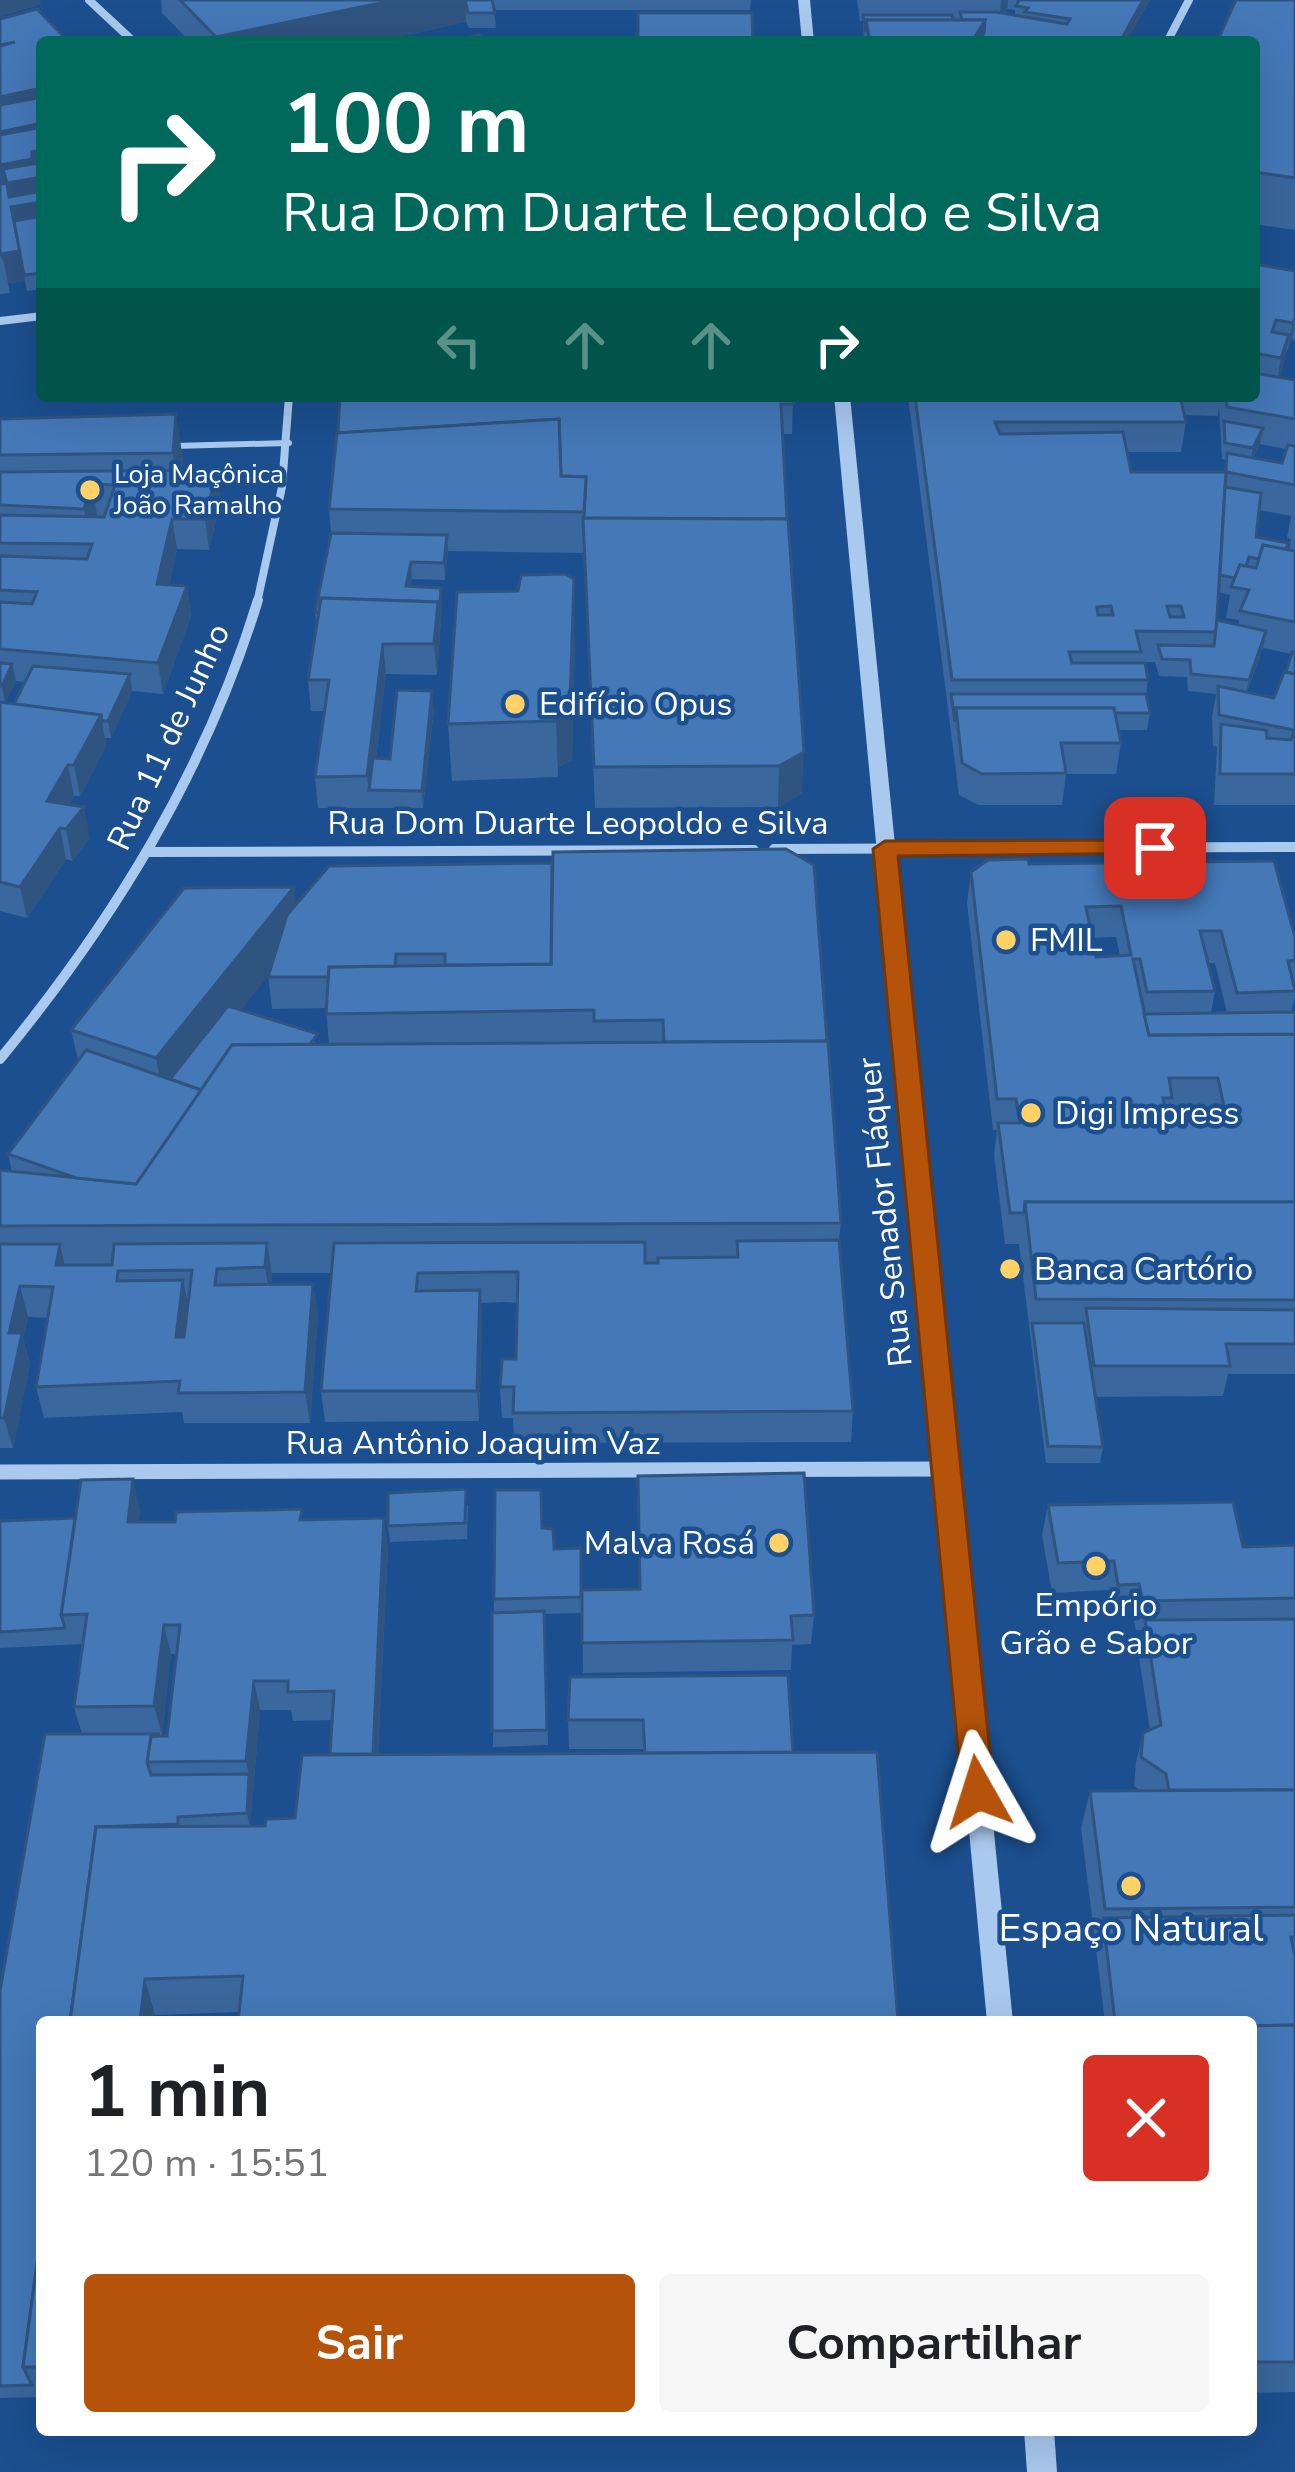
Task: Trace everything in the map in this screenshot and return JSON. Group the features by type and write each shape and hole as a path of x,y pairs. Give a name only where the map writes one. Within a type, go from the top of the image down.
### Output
{"street":[{"path":"89,0 128,36"},
{"path":"804,0 807,36"},
{"path":"1170,36 1190,0"},
{"path":"0,321 36,317"},
{"name":"Rua 11 de Junho","path":"0,1060 61,986 149,852 207,736 249,633 275,537 289,443 289,402"},
{"name":"Rua Senador Fláquer","path":"843,402 999,2016"},
{"name":"Rua Dom Duarte Leopoldo e Silva","path":"149,852 1295,847"},
{"name":"Rua Antônio Joaquim Vaz","path":"0,1472 946,1469"},
{"path":"1039,2436 1042,2472"}],"lane":[{"path":"159,446 289,443"}],"building":[{"path":"180,0 395,0 221,36 215,36"},
{"path":"465,0 492,0 495,13 468,13"},
{"path":"1019,0 1143,0 1123,36 982,36 985,20 962,20 960,12 996,12 1067,24 1070,19 1025,12 1028,8 1016,6"},
{"path":"1236,0 1295,0 1295,178 1260,173 1260,36 1220,36"},
{"path":"37,9 63,36 36,36 36,89 0,97 0,46 15,42 0,45 0,19"},
{"path":"638,13 752,13 753,36 638,36"},
{"path":"863,15 952,15 953,20 866,20 866,32"},
{"path":"866,20 985,20 976,36 869,36"},
{"path":"36,98 36,124 0,132 0,105"},
{"path":"36,128 32,159 0,165 0,135"},
{"path":"36,163 36,178 7,183 3,169"},
{"path":"7,183 9,197 36,192 36,203 11,207 20,251 0,254 0,184"},
{"path":"36,217 36,274 24,275 14,221"},
{"path":"1260,265 1295,271 1295,318 1293,323 1276,320 1272,332 1289,335 1281,358 1260,354"},
{"path":"1260,374 1295,380 1295,419 1227,407 1227,402 1260,402"},
{"path":"340,402 794,402 781,404 787,519 584,518 586,477 561,476 559,419 338,433"},
{"path":"916,402 1181,402 1186,422 995,422 1000,434 1123,432 1131,472 1226,472 1216,632 1136,631 1141,652 1069,652 1072,663 1145,663 1148,680 952,680","holes":["1111,606 1113,615 1098,615 1097,607","1167,606 1181,606 1184,617 1170,617"]},
{"path":"176,414 173,453 0,455 0,419"},
{"path":"559,419 561,476 586,477 584,512 329,509 337,433"},
{"path":"1224,421 1263,428 1253,448 1225,443"},
{"path":"1288,445 1295,446 1295,485 1226,472 1227,453 1282,463"},
{"path":"217,470 205,519 172,519 157,584 187,586 158,663 0,649 0,602 32,604 37,592 0,590 0,556 87,559 92,544 0,543 0,515 104,517 115,485 92,484 84,509 0,505 0,472"},
{"path":"1225,487 1261,493 1256,537 1288,543 1286,550 1263,545 1259,559 1249,557 1235,578 1220,575"},
{"path":"583,518 788,519 804,752 779,766 594,767"},
{"path":"331,533 447,535 444,563 411,562 406,586 441,588 439,616 438,602 321,598 319,613 315,612"},
{"path":"1263,545 1295,551 1295,622 1240,611 1249,590 1231,587 1240,565 1256,568"},
{"path":"565,574 574,579 570,703 557,711 556,721 448,724 457,592 518,591 521,575"},
{"path":"321,598 438,602 434,644 383,644 367,776 315,777 329,680 308,680"},
{"path":"1217,620 1266,631 1249,680 1191,674 1190,660 1162,659 1158,645 1214,646"},
{"path":"1295,652 1295,674 1286,672"},
{"path":"0,663 12,664 2,686 0,686"},
{"path":"33,666 130,674 108,721 102,721 101,715 14,704"},
{"path":"1284,672 1295,674 1295,774 1220,774 1221,724 1266,730 1267,738 1291,740 1294,730 1219,715 1218,686 1274,698"},
{"path":"397,690 432,691 422,791 369,790 373,758 390,759"},
{"path":"951,694 1146,694 1150,713 1115,713 1114,708 956,708 955,722"},
{"path":"0,702 101,715 74,765 68,765 47,801 84,807 66,829 60,828 20,887 0,882"},
{"path":"956,708 1114,708 1121,743 1061,743 1066,773 982,774 962,763"},
{"path":"786,849 814,865 827,1041 664,1042 663,1020 594,1021 594,1010 326,1014 329,967 551,964 553,852"},
{"path":"1028,859 1029,864 1274,861 1295,937 1295,960 1288,961 1295,991 1237,993 1221,931 1200,931 1215,991 1147,992 1140,959 1133,959 1149,1035 1295,1034 1295,1202 1025,1202 1024,1213 1010,1213 998,1123 1020,1123 1016,1099 997,1099 971,872 988,860","holes":["1121,906 1131,955 1096,957 1086,907","1169,1078 1218,1078 1227,1121 1167,1121 1163,1098 1172,1098"]},
{"path":"552,863 551,964 445,965 445,954 396,954 395,966 329,967 328,977 268,977 287,915 329,866"},
{"path":"294,887 156,1058 71,1030 184,888"},
{"path":"228,1006 318,1034 310,1044 232,1045 201,1090 170,1079"},
{"path":"1295,1012 1295,1034 1149,1035 1144,1014"},
{"path":"828,1041 841,1223 0,1226 0,1170 136,1184 232,1045"},
{"path":"86,1050 201,1090 136,1184 76,1178 8,1154"},
{"path":"1025,1202 1295,1202 1295,1300 1036,1299"},
{"path":"839,1240 853,1411 513,1413 514,1387 500,1387 502,1359 516,1359 518,1272 418,1273 416,1291 480,1290 477,1391 321,1391 334,1243 645,1242 645,1263 658,1263 658,1258 738,1257 737,1241"},
{"path":"267,1243 265,1267 217,1269 215,1285 313,1284 305,1392 178,1393 180,1381 36,1387 53,1287 20,1286 9,1333 22,1333 4,1418 0,1418 0,1244 60,1244 56,1265 112,1265 114,1244","holes":["192,1270 184,1337 176,1337 183,1280 117,1281 118,1271"]},
{"path":"1086,1308 1295,1310 1295,1344 1226,1344 1230,1366 1094,1366"},
{"path":"1032,1323 1084,1323 1103,1447 1048,1446"},
{"path":"804,1473 814,1615 791,1616 793,1640 582,1643 582,1590 640,1589 638,1476"},
{"path":"133,1479 128,1522 175,1522 176,1512 302,1509 300,1520 384,1518 373,1754 330,1754 334,1691 288,1692 288,1681 254,1681 246,1761 147,1762 151,1736 167,1736 180,1625 164,1625 154,1706 74,1707 87,1614 61,1615 81,1480"},
{"path":"466,1489 465,1523 388,1526 388,1493"},
{"path":"495,1490 541,1490 542,1528 553,1529 554,1549 581,1548 581,1597 494,1599"},
{"path":"1233,1502 1243,1547 1295,1545 1295,1598 1143,1601 1139,1584 1118,1585 1114,1561 1058,1563 1048,1505"},
{"path":"75,1518 61,1615 65,1628 0,1632 0,1521"},
{"path":"544,1611 547,1730 492,1731 492,1613"},
{"path":"1295,1619 1295,1790 1169,1790 1166,1774 1141,1757 1143,1733 1161,1725 1145,1620"},
{"path":"788,1675 793,1752 645,1753 643,1720 568,1720 570,1677"},
{"path":"45,1734 158,1734 151,1736 147,1762 151,1775 249,1774 247,1813 178,1817 178,1824 96,1827 71,2016 36,2016 36,2271 23,2367 32,2385 0,2386 0,1991"},
{"path":"877,1752 898,2016 239,2016 243,1976 145,1979 141,2016 71,2016 96,1827 265,1826 266,1819 295,1818 302,1755"},
{"path":"1295,1790 1295,1907 1105,1909 1090,1791"},
{"path":"1295,1915 1295,1937 1291,1937 1295,2025 1257,2026 1257,2016 1114,2016 1103,1918"},
{"path":"1295,2025 1295,2362 1257,2362 1257,2026"},
{"path":"36,2271 36,2367 23,2367"}],"place":[{"name":"Loja Maçônica João Ramalho","path":"90,490"},
{"name":"Edifício Opus","path":"515,704"},
{"name":"FMIL","path":"1006,940"},
{"name":"Digi Impress","path":"1031,1113"},
{"name":"Banca Cartório","path":"1010,1269"},
{"name":"Malva Rosá","path":"779,1543"},
{"name":"Empório Grão e Sabor","path":"1096,1566"},
{"name":"Espaço Natural","path":"1131,1886"}],"route":[{"path":"978,1792 885,849 1155,848"}]}
